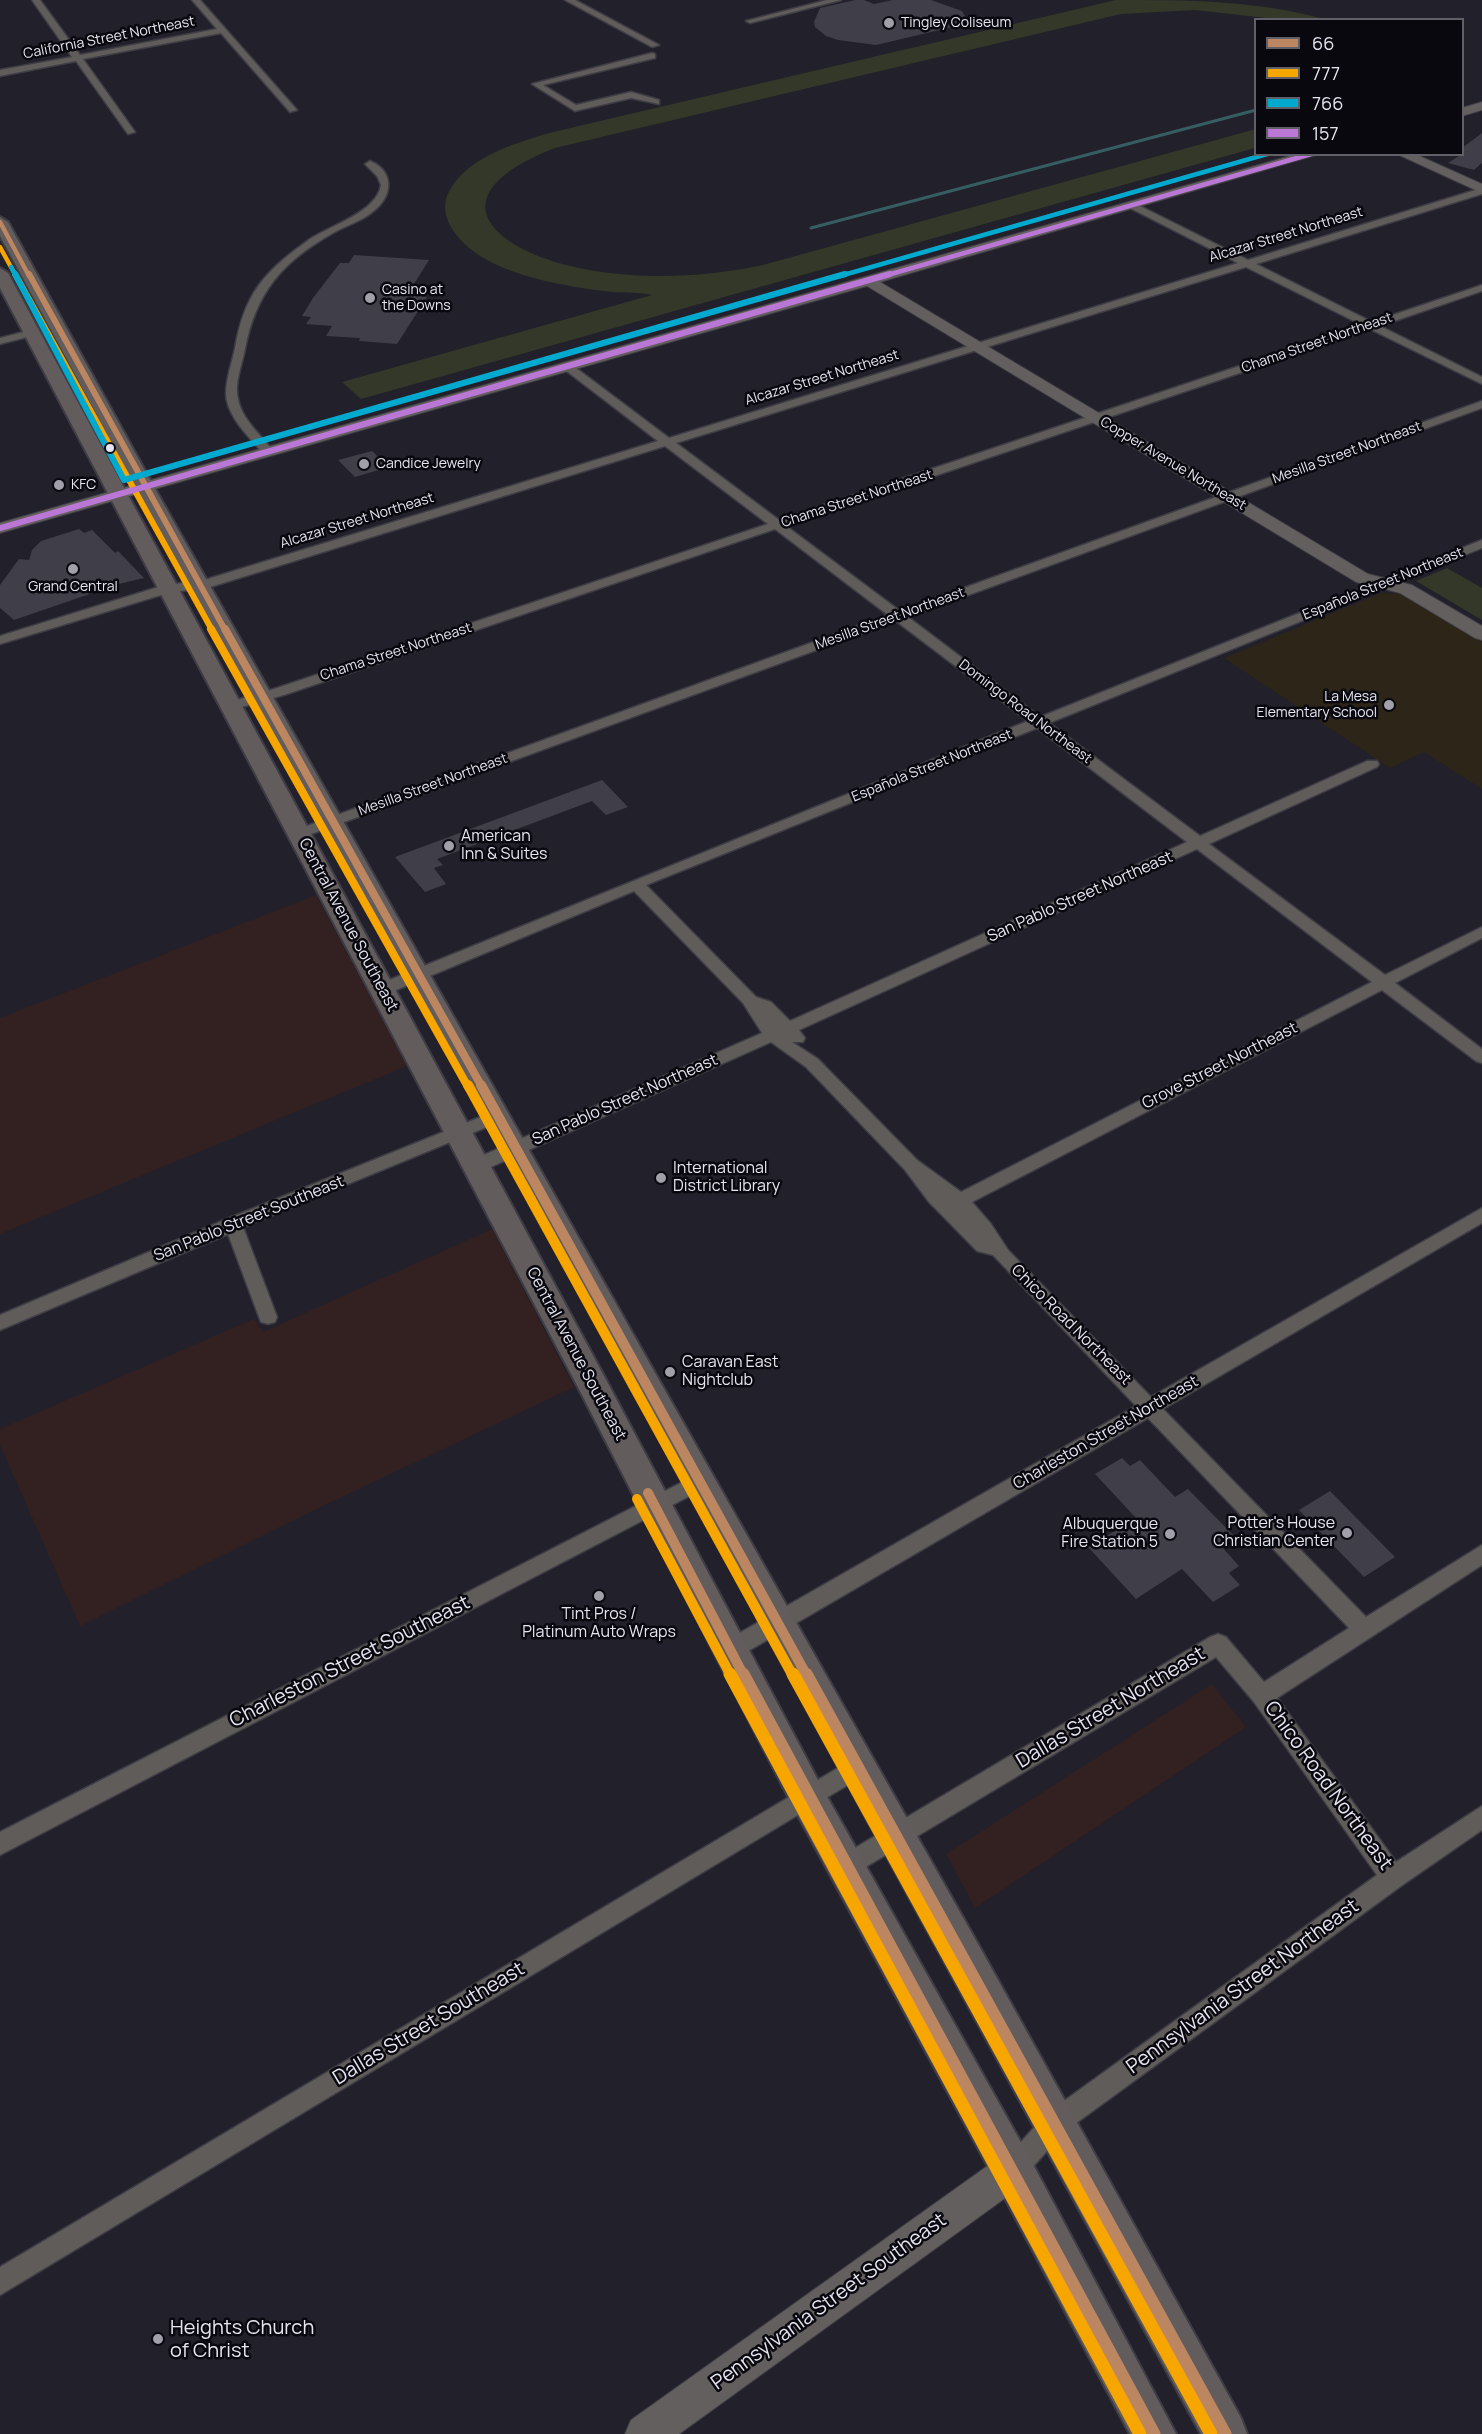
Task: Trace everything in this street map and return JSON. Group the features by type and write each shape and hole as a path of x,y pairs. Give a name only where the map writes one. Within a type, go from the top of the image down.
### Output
{"main road":[{"path":"1464,111 1482,106"},
{"path":"0,528 1306,156"},
{"path":"1406,156 1482,190"},
{"path":"0,222 132,491 202,585 332,822 516,1148 1225,2434"},
{"name":"Central Avenue Southeast","path":"0,273 31,333 132,491 170,588 298,834 383,989 807,1796 1013,2170 1154,2434"},
{"name":"Copper Avenue Northeast","path":"869,281 1362,578 1406,589 1482,634"},
{"name":"Pennsylvania Street Southeast","path":"645,2434 1013,2170"}],"street":[{"path":"36,0 131,132"},
{"path":"196,0 293,110"},
{"path":"569,0 655,45"},
{"path":"750,21 837,0"},
{"name":"California Street Northeast","path":"0,73 223,30"},
{"path":"652,56 536,84 550,92 552,108 575,108 631,95 656,102"},
{"path":"268,452 235,406 232,396 242,336 250,309 267,283 286,263 325,234 368,210 378,201 384,192 385,183 381,174 370,164"},
{"name":"Alcazar Street Northeast","path":"0,640 170,588 202,585 1482,190"},
{"path":"1133,206 1482,381"},
{"name":"Chama Street Northeast","path":"231,706 1482,288"},
{"path":"0,341 31,333"},
{"name":"Domingo Road Northeast","path":"568,367 1482,1057"},
{"name":"Mesilla Street Northeast","path":"298,834 1482,404"},
{"name":"Española Street Northeast","path":"383,989 636,884 1482,544"},
{"name":"San Pablo Street Northeast","path":"476,1166 1372,764"},
{"name":"Chico Road Northeast","path":"636,884 750,1001 752,1011 781,1031 799,1057 812,1063 911,1165 945,1209 983,1246 1002,1255"},
{"name":"Grove Street Northeast","path":"958,1201 1482,932"},
{"name":"San Pablo Street Southeast","path":"0,1323 233,1224 498,1116"},
{"name":"Chico Road Northeast","path":"911,1165 929,1174 958,1201 994,1240 1002,1255 1365,1629"},
{"name":"Charleston Street Northeast","path":"730,1650 1482,1215"},
{"path":"233,1224 268,1317"},
{"name":"Charleston Street Southeast","path":"0,1844 700,1481"},
{"path":"1262,1695 1482,1554"},
{"name":"Dallas Street Northeast","path":"846,1866 1218,1644 1262,1695"},
{"name":"Chico Road Northeast","path":"1262,1695 1393,1878"},
{"name":"Dallas Street Southeast","path":"0,2282 858,1767"},
{"name":"Pennsylvania Street Northeast","path":"1013,2170 1055,2123 1393,1878 1482,1817"}],"shaded area":[{"name":"La Mesa Elementary School","path":"1381,593 1403,594 1482,642 1482,789 1424,752 1390,768 1224,658"},
{"path":"316,895 407,1066 0,1234 0,1018"},
{"path":"492,1229 574,1387 302,1516 80,1626 0,1445 0,1429 254,1319 263,1332"},
{"path":"1212,1684 1246,1727 975,1908 946,1854"}],"green space":[{"path":"1116,0 1195,1 1247,5 1320,18 1266,18 1195,10 1121,14 555,148 516,167 494,185 486,204 490,221 504,237 526,251 555,262 589,270 632,275 676,276 763,265 1254,130 1254,148 361,399 342,382 652,295 570,286 523,275 481,256 464,243 451,227 445,208 447,196 454,183 465,172 490,154 549,133"},
{"path":"1447,568 1482,588 1482,620 1416,581"}],"building":[{"name":"Tingley Coliseum","path":"864,0 874,4 893,0 931,0 962,11 969,23 876,45 838,40 826,36 815,27 814,22 820,8"},
{"path":"1482,133 1482,163 1474,170 1448,163 1459,156 1464,156 1464,146"},
{"name":"Casino at the Downs","path":"354,255 429,260 407,295 427,297 397,344 359,341 360,338 326,336 332,326 306,324 311,317 302,316 340,263 349,263"},
{"name":"Candice Jewelry","path":"372,451 389,467 355,477 338,460"},
{"name":"Grand Central","path":"79,529 84,533 92,530 115,553 118,551 144,578 119,584 14,620 0,608 0,585 19,559 29,560 32,550 41,541"},
{"name":"American Inn & Suites","path":"602,780 628,807 606,815 592,801 437,859 443,865 434,868 446,884 425,892 395,857"},
{"name":"Albuquerque Fire Station 5","path":"1122,1458 1130,1466 1140,1460 1175,1497 1188,1489 1236,1538 1222,1547 1239,1566 1229,1573 1240,1585 1213,1602 1182,1569 1136,1599 1088,1547 1136,1518 1095,1474"},
{"name":"Potter's House Christian Center","path":"1330,1491 1395,1557 1364,1577 1299,1510"}],"waterway":[{"path":"811,228 1254,111"}],"transit line":[{"name":"766","path":"11,267 124,480 1260,156"},
{"name":"157","path":"0,528 1304,156"},
{"name":"66","path":"0,222 145,487 516,1148 1225,2434"},
{"name":"777","path":"0,247 135,493 506,1154 1211,2434"},
{"name":"66","path":"648,1493 772,1729 1154,2434"},
{"name":"777","path":"637,1499 1140,2434"}],"place":[{"name":"Tingley Coliseum","path":"889,23"},
{"name":"Casino at the Downs","path":"370,298"},
{"name":"Candice Jewelry","path":"364,464"},
{"name":"KFC","path":"59,485"},
{"name":"Grand Central","path":"73,569"},
{"name":"La Mesa Elementary School","path":"1389,705"},
{"name":"American Inn & Suites","path":"449,846"},
{"name":"International District Library","path":"661,1178"},
{"name":"Caravan East Nightclub","path":"670,1372"},
{"name":"Potter's House Christian Center","path":"1347,1533"},
{"name":"Albuquerque Fire Station 5","path":"1170,1534"},
{"name":"Tint Pros / Platinum Auto Wraps","path":"599,1596"},
{"name":"Heights Church of Christ","path":"158,2339"}]}
